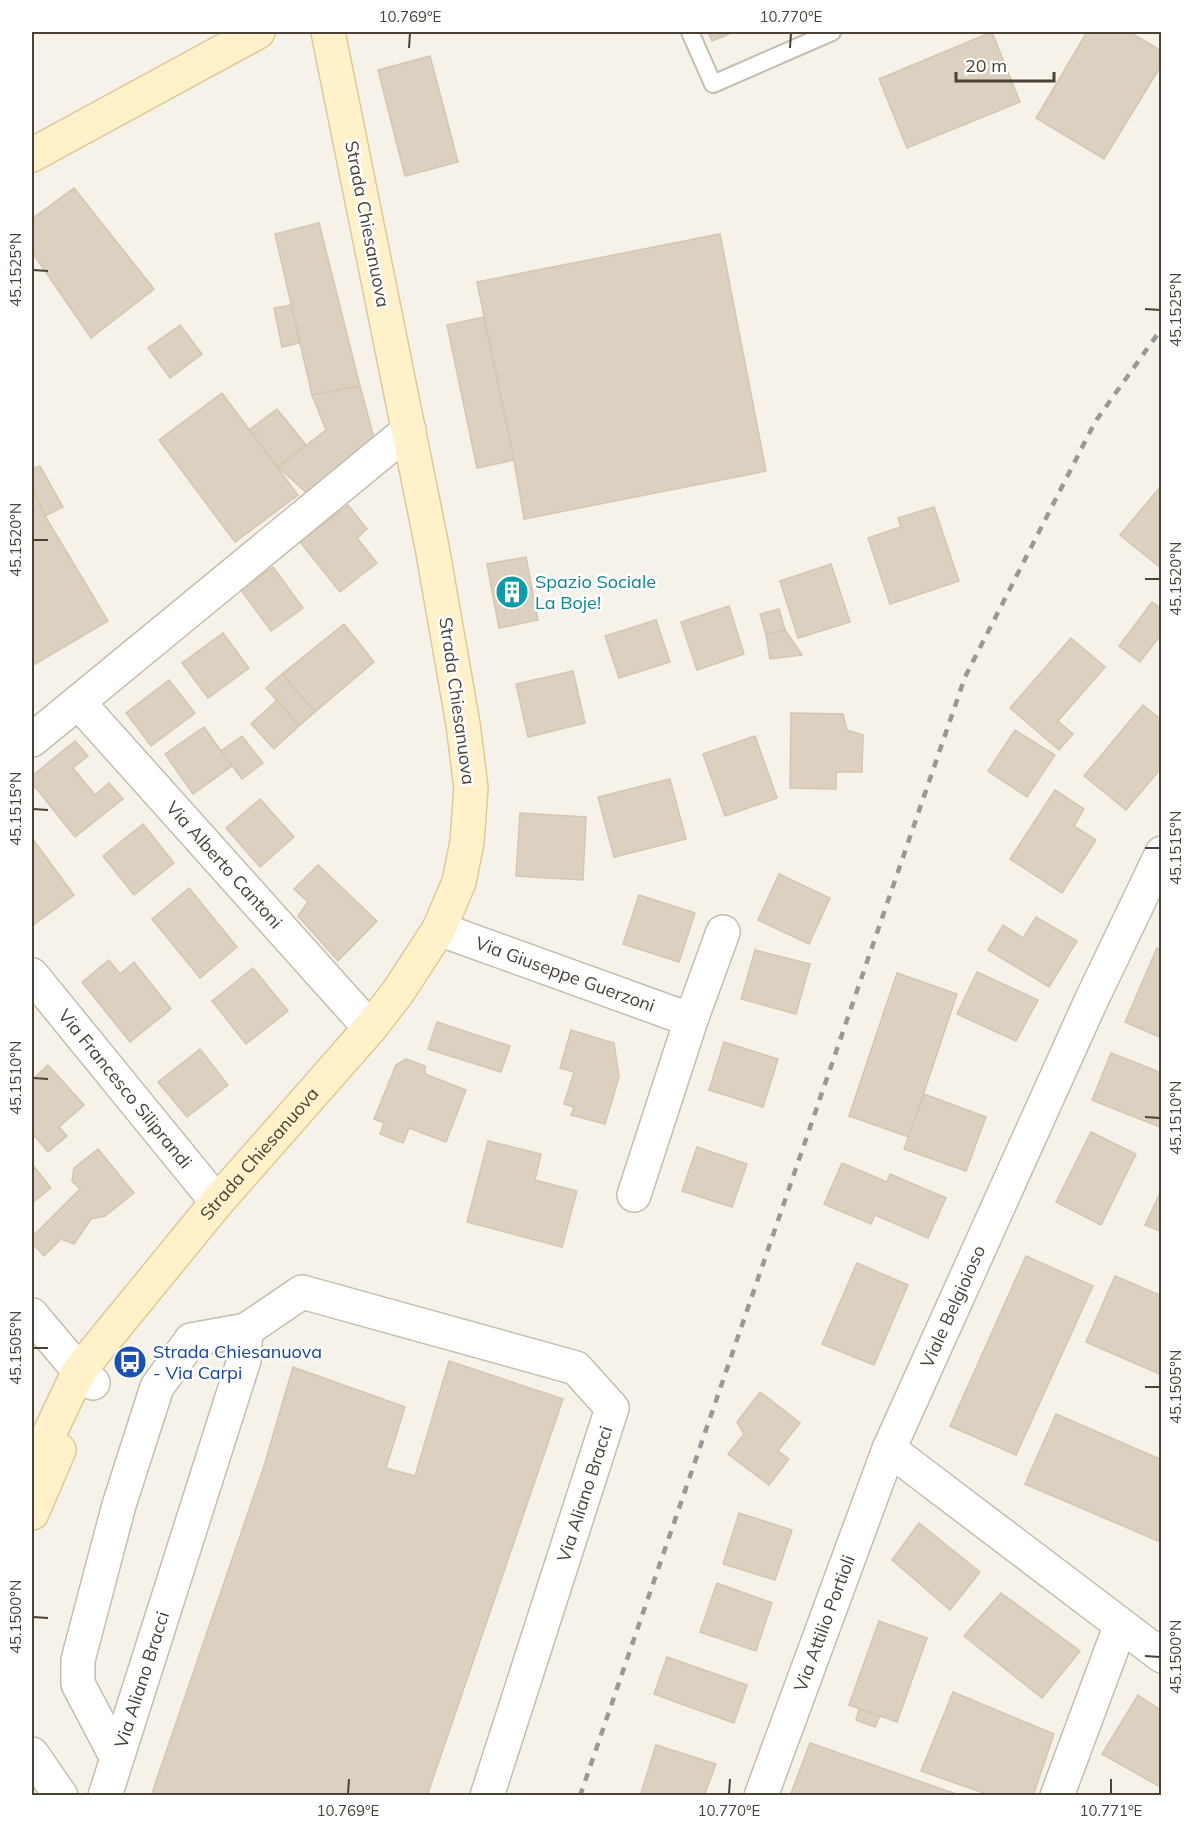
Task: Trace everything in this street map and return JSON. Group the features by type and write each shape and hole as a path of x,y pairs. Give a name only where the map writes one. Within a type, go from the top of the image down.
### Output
{"main road":[{"path":"32,156 258,32"},
{"name":"Strada Chiesanuova","path":"32,1513 69,1427 97,1347 218,1202 370,1028 398,992 439,929 459,882 467,842 471,788 459,700 409,429 328,32"},
{"name":"Strada Chiesanuova","path":"32,1470 86,1377"}],"street":[{"path":"32,740 409,429"},
{"name":"Via Alberto Cantoni","path":"78,702 370,1028"},
{"name":"Viale Belgioioso","path":"889,1449 1085,1014 1161,853"},
{"name":"Via Giuseppe Guerzoni","path":"439,929 691,1020"},
{"path":"634,1195 691,1020 723,932"},
{"name":"Via Francesco Siliprandi","path":"32,975 218,1202"},
{"name":"Via Aliano Bracci","path":"116,1756 78,1684 78,1660 119,1505 157,1387 190,1340 246,1330 302,1292 576,1368 612,1408 487,1796"},
{"path":"32,1315 86,1377"},
{"name":"Via Aliano Bracci","path":"116,1756 244,1360 246,1330"},
{"path":"889,1449 1161,1656"},
{"name":"Via Attilio Portioli","path":"761,1796 889,1449"},
{"path":"1057,1796 1120,1627"},
{"path":"32,1754 61,1796"},
{"path":"105,1796 116,1756"},
{"path":"32,1794 38,1796"}],"lane":[{"path":"690,32 713,84 832,32"}],"building":[{"path":"708,32 734,32 712,41"},
{"path":"992,32 1020,102 907,148 879,79"},
{"path":"1087,32 1129,32 1162,51 1162,64 1104,159 1036,118"},
{"path":"430,56 458,162 405,176 378,70"},
{"path":"74,188 154,289 91,338 32,252 32,219"},
{"path":"319,223 360,386 312,395 275,234"},
{"path":"720,234 766,471 524,519 477,282"},
{"path":"291,305 300,343 282,347 274,308"},
{"path":"484,317 514,460 477,468 447,325"},
{"path":"180,325 202,354 170,378 148,348"},
{"path":"360,386 376,445 309,495 278,467 326,430 312,395"},
{"path":"222,393 298,495 235,542 159,440"},
{"path":"277,409 306,445 278,467 249,430"},
{"path":"40,466 63,507 45,516 32,488 32,469"},
{"path":"1162,485 1162,569 1120,535"},
{"path":"32,488 45,516 108,621 32,666"},
{"path":"348,505 367,529 357,538 377,563 340,592 300,542"},
{"path":"934,507 959,581 890,604 868,538 901,527 898,518"},
{"name":"Spazio Sociale La Boje!","path":"526,557 538,620 499,628 487,564"},
{"path":"831,564 850,622 798,638 780,581"},
{"path":"273,567 303,608 271,631 241,590"},
{"path":"1152,602 1162,609 1162,633 1140,662 1119,646"},
{"path":"729,606 744,654 697,670 681,622"},
{"path":"779,609 785,630 766,635 760,614"},
{"path":"656,620 670,662 619,678 605,636"},
{"path":"344,624 374,662 315,712 282,674"},
{"path":"785,630 802,655 770,659 766,635"},
{"path":"223,633 249,668 208,698 182,663"},
{"path":"1071,638 1105,667 1058,721 1073,734 1059,750 1010,708"},
{"path":"573,671 585,723 528,737 516,684"},
{"path":"282,674 315,712 299,726 266,688"},
{"path":"169,680 195,713 151,746 126,713"},
{"path":"277,700 299,726 274,749 251,724"},
{"path":"1143,705 1162,720 1162,767 1126,810 1084,776"},
{"path":"791,713 843,714 847,730 863,735 862,772 836,772 836,789 790,788"},
{"path":"204,727 232,766 193,794 165,754"},
{"path":"1015,730 1055,755 1027,797 988,771"},
{"path":"242,736 263,763 242,779 221,751"},
{"path":"755,736 777,798 725,816 703,754"},
{"path":"75,741 88,756 73,768 95,795 109,783 123,799 75,837 32,783 32,776"},
{"path":"670,779 686,839 614,857 598,797"},
{"path":"1055,790 1084,809 1074,826 1096,840 1062,893 1010,859"},
{"path":"260,799 294,837 260,867 226,828"},
{"path":"520,813 586,817 583,880 516,876"},
{"path":"143,824 174,863 134,895 103,856"},
{"path":"32,838 74,895 32,926"},
{"path":"318,865 377,921 338,961 298,916 308,902 294,889"},
{"path":"779,874 830,898 809,944 758,920"},
{"path":"189,888 237,947 200,978 152,919"},
{"path":"639,895 695,913 679,962 623,944"},
{"path":"1036,917 1077,941 1049,987 988,950 1003,925 1023,938"},
{"path":"1157,948 1162,950 1162,1038 1125,1022"},
{"path":"755,950 810,964 796,1014 741,999"},
{"path":"109,960 120,974 134,962 171,1009 130,1042 82,982"},
{"path":"253,968 288,1011 246,1044 212,1001"},
{"path":"977,972 1038,1000 1016,1041 957,1014"},
{"path":"897,973 957,994 909,1137 849,1116"},
{"path":"437,1022 510,1046 501,1072 428,1049"},
{"path":"571,1030 614,1043 619,1077 605,1124 571,1115 574,1107 564,1104 574,1072 560,1068"},
{"path":"724,1042 778,1059 763,1107 709,1090"},
{"path":"200,1049 228,1085 187,1117 158,1082"},
{"path":"1111,1053 1162,1073 1162,1128 1092,1100"},
{"path":"406,1059 425,1066 425,1074 466,1090 446,1142 409,1128 403,1143 380,1134 384,1123 374,1119 396,1065"},
{"path":"48,1065 84,1105 59,1127 67,1136 48,1152 32,1133 32,1080"},
{"path":"924,1094 986,1117 966,1171 904,1149"},
{"path":"1091,1132 1136,1154 1101,1225 1056,1202"},
{"path":"488,1141 541,1154 535,1180 577,1191 562,1247 467,1222"},
{"path":"697,1147 747,1164 732,1207 682,1191"},
{"path":"98,1149 134,1193 105,1216 91,1219 74,1244 61,1239 44,1256 32,1243 32,1237 80,1189 72,1181 74,1168"},
{"path":"842,1163 887,1182 890,1174 946,1198 928,1238 875,1215 871,1224 824,1204"},
{"path":"32,1164 51,1188 32,1203"},
{"path":"1162,1189 1162,1232 1145,1225"},
{"path":"1026,1256 1093,1286 1016,1455 950,1426"},
{"path":"857,1263 908,1285 874,1365 822,1344"},
{"path":"1115,1276 1162,1296 1162,1375 1086,1342"},
{"path":"449,1361 563,1399 427,1796 151,1796 264,1466 293,1367 405,1407 386,1468 415,1476"},
{"path":"760,1392 800,1423 778,1451 789,1459 769,1485 728,1454 744,1434 737,1422"},
{"path":"1056,1414 1162,1460 1162,1533 1158,1541 1025,1484"},
{"path":"739,1513 792,1530 775,1580 723,1564"},
{"path":"919,1523 980,1572 950,1610 892,1560"},
{"path":"717,1583 772,1603 756,1651 700,1632"},
{"path":"1001,1593 1080,1651 1042,1698 964,1636"},
{"path":"879,1621 927,1638 897,1722 849,1705"},
{"path":"667,1657 747,1685 734,1723 654,1694"},
{"path":"953,1692 1054,1734 1033,1796 992,1796 921,1771"},
{"path":"1138,1695 1162,1711 1162,1788 1102,1754"},
{"path":"859,1709 880,1716 875,1727 856,1720"},
{"path":"810,1743 962,1796 790,1796"},
{"path":"656,1745 716,1764 704,1796 640,1796"}],"railway":[{"path":"580,1796 965,677 1095,422 1162,328"}],"place":[{"name":"Spazio Sociale La Boje!","path":"512,592"},
{"name":"Strada Chiesanuova - Via Carpi","path":"130,1362"}]}
